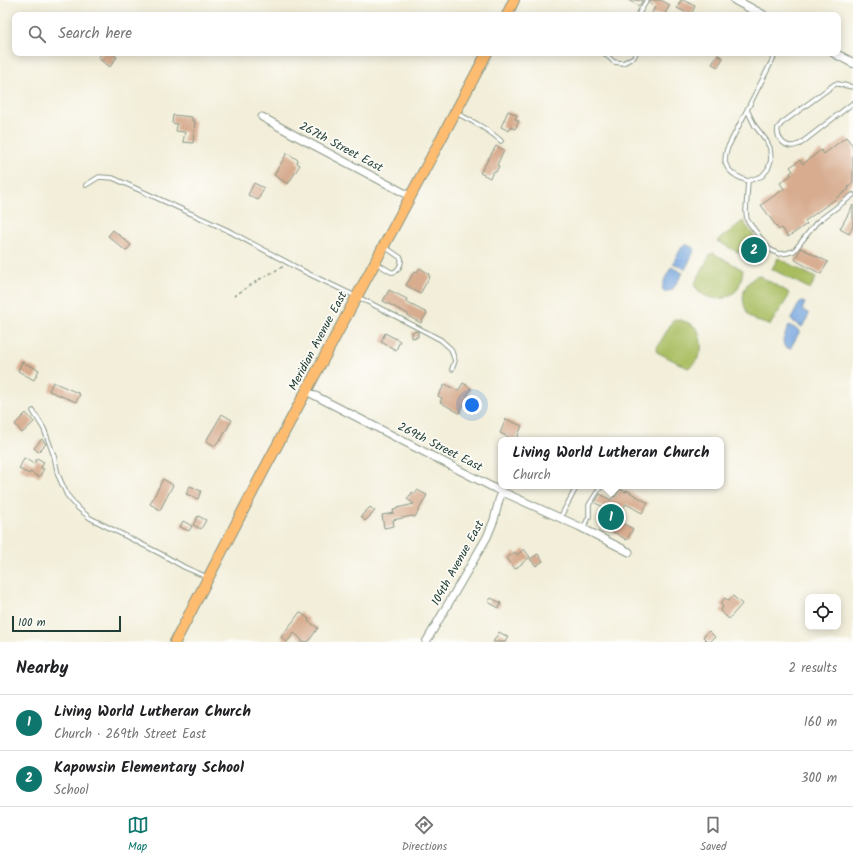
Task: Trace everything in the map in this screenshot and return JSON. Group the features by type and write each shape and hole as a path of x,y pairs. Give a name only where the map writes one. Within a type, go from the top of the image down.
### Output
{"main road":[{"path":"508,12 514,0"},
{"name":"Meridian Avenue East","path":"175,642 356,296 485,56"}],"street":[{"path":"735,0 757,12"},
{"path":"840,56 853,63"},
{"name":"267th Street East","path":"262,116 298,137 410,196"},
{"name":"269th Street East","path":"306,391 502,492 560,518 629,552"},
{"name":"104th Avenue East","path":"426,642 487,537 494,520 502,492"}],"lane":[{"path":"640,12 647,0"},
{"path":"607,56 614,62 623,63 634,56"},
{"path":"747,110 770,148 771,160 768,169 762,176 748,181 731,172 725,162 726,148 774,56"},
{"path":"853,87 835,84 782,123 778,128 778,135 781,141 787,145 793,146 800,144 853,103"},
{"path":"455,112 484,127 501,141"},
{"path":"86,185 100,177 113,178 227,230 289,264 356,296 441,340 451,350 455,361 452,369"},
{"path":"748,181 746,211 747,220 770,249 779,254 794,251 816,223 853,195"},
{"path":"375,262 393,272 399,267 401,258 383,246"},
{"path":"33,411 44,429 54,456 58,475 67,495 78,508 90,518 208,578"},
{"path":"560,518 575,489"},
{"path":"583,529 589,517 589,505 599,489"}],"path":[{"path":"234,296 260,278 289,264"}],"green space":[{"path":"743,221 766,252 754,261 717,241"},
{"path":"713,253 743,270 741,281 736,291 720,299 703,295 694,285 710,255"},
{"path":"778,258 816,278 810,289 772,269"},
{"path":"758,275 788,292 789,296 770,325 751,318 744,304 744,291 748,284"},
{"path":"674,319 690,324 698,330 699,333 701,343 700,355 698,359 688,368 657,352 656,349"}],"water":[{"path":"684,245 695,249 685,269 673,263"},
{"path":"671,267 683,273 672,290 666,291 663,290 663,284"},
{"path":"801,301 805,303 802,310 809,315 802,327 791,319"},
{"path":"789,325 800,331 790,349 784,346 783,340"}],"building":[{"path":"628,0 643,0 639,6"},
{"path":"650,0 661,0 670,5 666,12 652,12 655,7 649,3"},
{"path":"681,0 695,6 692,12 685,12 677,8"},
{"path":"100,56 117,57 110,67 98,58"},
{"path":"717,56 723,58 718,67 712,64"},
{"path":"508,111 517,115 515,119 519,121 515,129 511,127 509,131 501,127"},
{"path":"173,115 192,117 192,121 195,121 193,143 183,142 185,132 176,131 177,124 172,123"},
{"path":"846,137 853,146 853,183 848,187 849,189 805,221 807,224 788,237 782,228 779,230 761,205 784,189 780,183 791,175 790,173 793,171 790,167 800,160 803,164 821,150 824,154"},
{"path":"496,146 504,150 497,165 499,166 496,172 494,171 490,178 480,173"},
{"path":"287,153 298,160 297,163 300,165 288,184 274,175"},
{"path":"254,183 264,188 258,200 248,195"},
{"path":"853,205 853,226 849,234 840,229"},
{"path":"113,230 131,245 126,251 108,236"},
{"path":"801,248 828,262 821,274 795,260"},
{"path":"420,268 430,276 420,294 406,285 414,272 416,273"},
{"path":"389,290 407,299 406,302 427,313 421,323 408,316 408,314 383,301"},
{"path":"418,331 418,337 412,338 412,332"},
{"path":"385,333 400,341 396,350 381,342"},
{"path":"22,362 39,370 34,380 18,371"},
{"path":"53,382 80,394 76,402 49,391"},
{"path":"463,383 471,388 459,413 440,402 442,398 438,396 445,384 458,391"},
{"path":"26,413 34,422 22,433 15,424"},
{"path":"222,414 232,420 220,441 219,440 215,446 206,441"},
{"path":"506,419 522,426 517,437 508,437 500,433"},
{"path":"42,439 46,444 38,452 34,448"},
{"path":"24,458 34,464 37,458 44,462 41,468 44,469 39,477 30,472 29,474 19,469"},
{"path":"163,479 173,485 160,510 150,504"},
{"path":"190,486 201,491 198,499 186,494"},
{"path":"620,489 626,492 626,490 648,503 642,513 626,504 617,520 633,529 627,540 605,527 606,525 600,522 606,508 595,503 600,494 611,500"},
{"path":"417,490 427,495 415,517 412,516 393,520 394,526 384,528 382,515 394,513 393,510 397,508 414,504 407,499 412,492 415,494"},
{"path":"370,507 375,511 365,521 361,516"},
{"path":"198,516 206,520 201,529 193,525"},
{"path":"183,521 192,526 189,531 180,527"},
{"path":"524,549 530,557 515,569 507,558 515,552 517,555"},
{"path":"538,554 543,561 536,566 530,559"},
{"path":"733,596 742,604 729,619 720,611 723,607 720,604 725,598 729,601"},
{"path":"491,598 501,603 499,608 488,602"},
{"path":"300,612 309,619 308,621 318,628 308,642 301,642 302,640 294,633 287,642 281,637"},
{"path":"709,631 715,637 708,642 703,637"},
{"path":"499,632 508,637 505,642 493,642"}],"place":[{"name":"Kapowsin Elementary School","path":"754,250"},
{"name":"Living World Lutheran Church","path":"611,517"}]}
